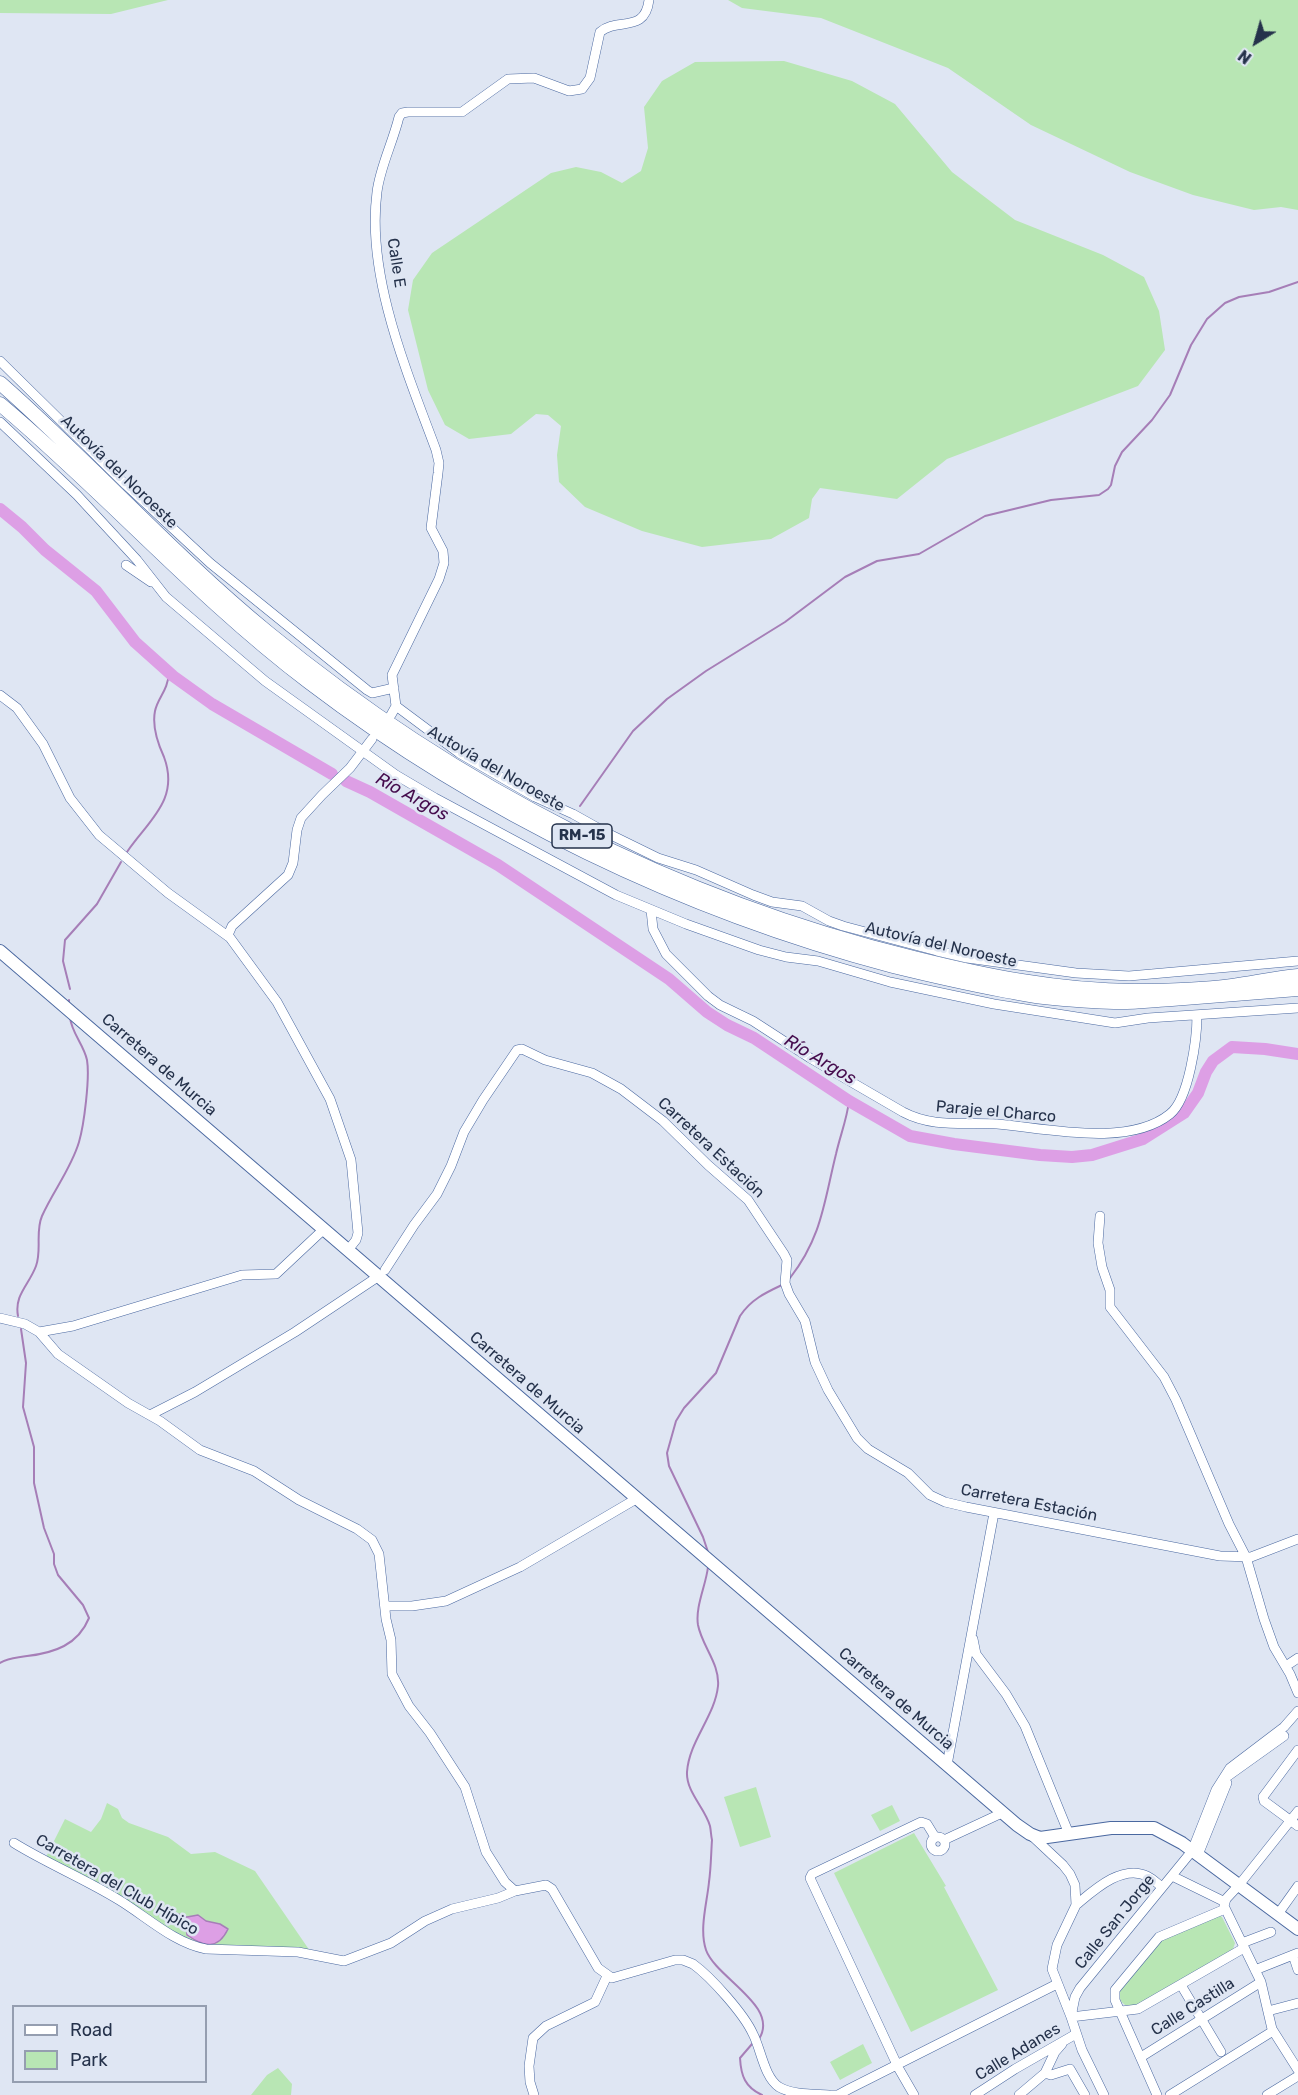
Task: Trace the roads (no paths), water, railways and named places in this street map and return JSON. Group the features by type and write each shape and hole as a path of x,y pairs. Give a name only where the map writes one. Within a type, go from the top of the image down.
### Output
{"highway":[{"name":"Autovía del Noroeste","path":"0,383 50,427 155,532 264,630 338,689 460,770 518,803 627,858 699,891 800,927 877,949 1044,985 1133,991 1227,986 1298,976"},
{"name":"Autovía del Noroeste","path":"0,404 29,428 200,588 306,680 387,739 447,777 536,826 610,862 695,900 782,933 950,980 1048,998 1120,1002 1298,988"}],"main road":[{"name":"Carretera de Murcia","path":"0,951 348,1250 382,1273 706,1559 1002,1813 1032,1836"},
{"path":"1032,1836 1052,1837 1111,1828 1145,1827 1164,1832 1298,1929"}],"street":[{"name":"Calle E","path":"396,706 392,675 439,579 444,563 442,551 431,528 439,463 400,355 378,261 377,189 399,117 408,111 462,112 508,79 534,78 569,91 582,89 590,78 600,32 606,28 625,26 641,19 648,9 649,0"},
{"path":"0,361 134,493 210,563 367,690 372,693 394,688"},
{"path":"0,422 77,495 137,560 166,597 231,654 297,705 363,752 435,798 616,895 759,950 818,962 955,997 1115,1023 1148,1018 1298,1008"},
{"path":"126,565 158,587"},
{"path":"0,695 17,708 43,744 70,798 99,834 161,888 229,937 270,991 330,1099 351,1160 358,1233 356,1240 348,1250"},
{"path":"391,715 396,706 474,763 543,801 580,817 625,843 753,895 772,902 802,906 828,921 864,932 967,958 1076,973 1129,976 1298,961"},
{"path":"229,937 228,932 232,926 288,875 294,863 297,830 302,818 350,768 372,739"},
{"name":"Paraje el Charco","path":"651,910 653,929 666,954 714,1001 753,1021 810,1058 910,1116 933,1123 996,1124 1082,1133 1134,1130 1157,1122 1175,1110 1184,1092 1196,1037 1197,1015"},
{"name":"Carretera Estación","path":"382,1273 437,1194 464,1132 483,1100 517,1050 522,1049 545,1060 592,1073 621,1089 658,1117 753,1206 787,1260 785,1283 789,1294 805,1321 822,1378 847,1423 862,1443 908,1473 924,1491 937,1499 994,1513 1209,1554 1246,1557 1262,1554 1298,1539"},
{"path":"1100,1216 1098,1242 1102,1267 1110,1290 1110,1307 1164,1377 1246,1557 1267,1629 1298,1693"},
{"path":"39,1332 73,1326 242,1275 276,1274 324,1228"},
{"path":"150,1415 195,1392 295,1332 382,1273"},
{"path":"0,1318 25,1324 39,1332 58,1354 200,1450 254,1471 299,1500 365,1534 377,1546 394,1680 409,1706 430,1733 465,1787 472,1802 483,1845 489,1858 505,1882 515,1891"},
{"path":"385,1605 418,1605 446,1601 520,1567 636,1498"},
{"path":"947,1765 994,1513"},
{"path":"972,1630 976,1653 1006,1694 1025,1726 1069,1834"},
{"path":"1286,1666 1298,1658"},
{"path":"963,1676 974,1663 989,1672"},
{"path":"1226,1779 1230,1768 1284,1727 1298,1711"},
{"path":"1226,1779 1284,1736"},
{"path":"1294,1824 1264,1801 1263,1797 1298,1750"},
{"name":"Calle San Jorge","path":"1071,2017 1077,1992 1162,1887 1195,1853 1212,1800 1226,1779"},
{"path":"1127,2024 1129,2017 1127,2009 1114,1995 1116,1987 1156,1939 1166,1932 1225,1905 1239,1885 1294,1824 1298,1811"},
{"path":"914,2095 902,2076 810,1876 921,1822 927,1824 939,1839 1002,1813"},
{"path":"1032,1836 1049,1850 1073,1879 1077,1896 1076,1905 1053,1959 1053,1974 1076,2034 1104,2095"},
{"path":"1049,1850 1047,1843 1052,1837"},
{"name":"Carretera del Club Hípico","path":"14,1843 118,1900 168,1933 195,1947 298,1952 344,1961 391,1943 443,1912 543,1884 552,1889 591,1959 608,1977"},
{"path":"1076,1905 1105,1883 1121,1876 1136,1874 1146,1876 1162,1887"},
{"path":"1172,1876 1225,1905 1261,1982 1273,2031 1298,2070"},
{"path":"1278,1914 1298,1886"},
{"path":"1071,2017 1127,2009 1181,1985 1243,1945 1271,1932"},
{"path":"1255,1970 1295,1954 1298,1970"},
{"path":"534,2095 529,2067 533,2038 546,2026 596,2002 608,1977 675,1960 693,1964 744,2018 754,2034 767,2069 776,2084 785,2090 798,2093 838,2095 1057,1984"},
{"name":"Calle Castilla","path":"1141,2056 1261,1982"},
{"path":"1181,1985 1221,2052"},
{"path":"1268,2011 1298,2003"},
{"path":"1127,2009 1127,2024 1157,2095"},
{"path":"1170,2095 1273,2031"},
{"name":"Calle Adanes","path":"977,2094 1076,2034"},
{"path":"1018,2095 1045,2073 1055,2052 1065,2040"},
{"path":"1045,2073 1051,2075 1070,2069 1085,2095"},
{"path":"1267,2095 1280,2092 1298,2076"}],"waterway":[{"path":"580,806 633,731 667,699 706,671 785,622 845,577 877,561 919,554 985,516 1051,500 1099,495 1108,489 1122,452 1152,420 1170,395 1191,345 1207,319 1225,303 1239,297 1269,292 1298,282"},
{"name":"Río Argos","path":"0,509 45,550 96,591 135,642 173,676 212,704 332,774"},
{"path":"127,852 159,809 168,786 168,772 156,735 154,717 156,706 167,684 169,672"},
{"name":"Río Argos","path":"346,781 370,792 498,865 669,979 707,1012 754,1038 849,1101 910,1136 1040,1155 1072,1157 1092,1155 1143,1139 1184,1113 1198,1093 1213,1061 1232,1047 1298,1054"},
{"path":"70,989 63,961 65,940 97,904 121,862"},
{"path":"18,1316 20,1296 38,1260 39,1228 42,1216 71,1161 83,1125 88,1068 70,1017"},
{"path":"790,1278 809,1248 820,1219 849,1101"},
{"path":"709,1555 703,1537 669,1466 667,1453 676,1421 684,1408 716,1373 744,1310 766,1293 784,1284"},
{"path":"0,1663 10,1659 47,1653 64,1646 78,1635 89,1618 83,1605 58,1575 54,1564 54,1554 44,1528 34,1483 34,1447 23,1407 26,1363 21,1329"},
{"path":"708,1567 697,1618 700,1633 714,1663 718,1686 712,1708 692,1750 687,1772 689,1786 710,1826 712,1840 703,1933 706,1950 712,1961 754,2004 761,2015 763,2027 759,2039"},
{"path":"752,2044 740,2058 741,2070 748,2085 762,2095"}]}
